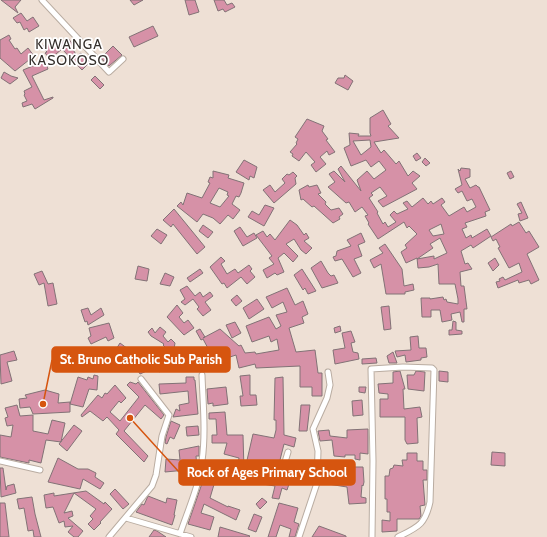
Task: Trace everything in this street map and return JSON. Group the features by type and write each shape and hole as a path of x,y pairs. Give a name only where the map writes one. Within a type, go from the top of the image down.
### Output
{"street":[{"path":"42,0 109,72 123,59"},
{"path":"372,537 373,461 371,369 403,367 432,368 434,370 435,379 432,410 430,502 427,516 422,524 398,537"},
{"path":"298,537 315,491 318,475 317,442 313,429 328,398 330,384 328,372"},
{"path":"180,534 198,482 202,461 204,438 202,375"},
{"path":"109,537 152,486 156,475 162,436 169,415 142,379"},
{"path":"288,452 285,462 296,466 318,466"},
{"path":"0,461 40,470"},
{"path":"126,518 191,537"}],"building":[{"path":"1,0 21,0 15,7 18,13"},
{"path":"130,0 143,0 134,5"},
{"path":"185,0 195,0 199,12 189,15"},
{"path":"214,0 224,0 227,5 232,3 235,7 225,12 223,9 218,11"},
{"path":"21,13 27,21 33,17 39,26 29,32 27,28 24,30 20,22 17,23 13,18"},
{"path":"153,26 158,36 134,47 129,37"},
{"path":"9,35 11,39 9,40 15,49 17,48 21,54 28,48 34,56 15,71 0,58 0,40"},
{"path":"68,38 74,46 72,48 77,56 81,53 90,62 82,70 62,49 50,59 45,53 47,52 42,47 50,41 56,46"},
{"path":"113,46 122,55 109,66 101,58"},
{"path":"45,61 48,69 32,76 44,100 53,98 35,109 32,104 23,107 22,103 27,101 24,91 32,87 23,70"},
{"path":"4,72 18,78 10,84 1,78"},
{"path":"345,75 353,81 348,90 335,83 338,78 344,78"},
{"path":"95,76 104,85 100,89 91,80"},
{"path":"383,110 391,124 388,126 399,138 374,142 381,153 384,150 396,164 399,161 408,176 413,171 420,176 412,183 417,189 383,207 378,201 387,196 380,187 371,193 373,195 369,198 378,212 377,213 383,224 385,222 388,227 396,222 390,215 394,211 397,214 408,209 403,203 407,201 412,207 423,198 428,204 431,201 433,204 442,198 445,202 441,205 449,216 464,207 467,212 476,207 472,199 467,201 462,191 458,193 455,189 462,185 458,169 460,171 461,168 470,169 470,177 465,179 470,188 476,185 479,187 490,210 485,212 486,216 465,223 467,227 462,229 466,238 471,235 472,238 487,229 491,236 473,248 471,245 461,251 465,264 468,263 472,269 460,272 461,286 464,286 467,309 464,309 464,322 462,322 460,312 451,314 452,320 442,322 440,310 431,310 431,317 422,317 421,298 430,299 443,297 447,302 458,304 458,299 455,284 439,284 438,264 418,268 417,259 417,258 406,263 401,252 407,248 405,245 417,234 409,226 407,228 404,222 378,239 368,224 369,223 365,216 368,215 362,207 355,212 349,202 346,203 328,187 335,182 329,174 334,171 345,182 338,169 341,166 361,191 357,180 367,171 374,179 386,170 379,161 371,167 366,160 351,166 344,148 350,145 349,133 359,134 358,136 371,136 370,118","holes":["370,140 371,147 361,155 353,141","441,224 444,234 433,236 429,230","440,238 447,253 434,259 434,256 417,259 433,248 430,244"]},
{"path":"307,119 324,126 322,131 328,139 326,140 335,152 329,155 327,151 320,157 326,164 316,172 311,165 315,162 306,152 299,161 292,156 293,154 290,152 297,144 298,139 295,137"},
{"path":"417,153 421,158 416,161 413,156"},
{"path":"425,158 430,163 426,166 422,162"},
{"path":"244,160 257,167 254,178 250,176 249,180 236,172"},
{"path":"213,171 229,175 228,178 244,183 239,197 236,196 232,204 240,210 233,219 228,215 220,224 213,218 203,214 197,222 177,206 181,202 183,205 187,193 202,198 210,183 208,182 210,177 213,178","holes":["219,188 228,192 227,195 229,196 220,207 210,203"]},
{"path":"511,171 514,177 510,179 507,173"},
{"path":"293,172 297,176 295,178 296,184 274,203 263,190 270,185 275,192 285,183 282,179 287,174 289,175"},
{"path":"308,185 309,187 317,185 321,193 318,194 331,210 339,208 343,214 339,217 340,219 333,223 314,206 312,207 303,199 301,200 299,190"},
{"path":"521,202 528,218 520,221 518,214 522,213 517,204"},
{"path":"265,205 274,208 264,226 248,217 252,211 259,215"},
{"path":"174,209 205,247 197,254 173,224 171,227 163,220"},
{"path":"290,220 297,225 304,235 306,233 309,238 304,241 312,248 306,254 301,250 294,239 286,244 298,256 293,262 284,253 278,258 284,272 277,275 275,273 267,278 263,270 274,264 269,258 272,256 256,235 263,231 267,237 270,234 275,240"},
{"path":"519,222 526,233 529,231 539,247 527,254 539,280 531,284 529,280 519,283 518,280 498,288 496,282 500,281 499,279 503,277 505,280 522,272 519,263 509,268 498,248 500,247 496,239 493,241 491,237 511,224 512,226"},
{"path":"203,225 213,232 208,238 199,231"},
{"path":"240,227 247,237 254,233 257,238 243,246 234,231"},
{"path":"157,229 167,235 161,244 151,236"},
{"path":"361,233 365,242 358,245 362,256 354,259 361,273 353,277 342,259 335,261 333,257 336,256 337,251 351,246 347,240"},
{"path":"385,244 402,269 404,286 413,284 414,290 405,292 405,294 386,294 381,264 374,268 370,260 383,253 379,248"},
{"path":"221,257 225,261 221,264 227,274 235,269 238,273 249,265 252,269 250,271 255,277 247,284 241,277 227,288 224,283 222,284 210,267"},
{"path":"495,258 499,265 493,271 488,263"},
{"path":"321,261 328,273 331,276 334,275 338,283 322,288 311,268"},
{"path":"138,266 149,269 147,281 135,279"},
{"path":"200,269 203,273 190,282 187,278"},
{"path":"302,269 316,291 308,294 305,288 303,290 294,275"},
{"path":"42,271 48,284 53,283 57,304 48,306 44,283 39,285 34,274"},
{"path":"165,273 174,277 170,286 160,284"},
{"path":"187,286 195,296 200,292 203,297 210,292 213,296 205,302 211,310 203,316 197,309 199,307 193,299 185,305 181,302 185,299 180,290"},
{"path":"287,288 295,305 303,301 308,314 302,317 304,323 289,328 296,352 315,350 318,373 322,373 322,396 312,396 312,387 300,387 300,366 256,368 255,364 239,368 236,355 227,358 227,368 219,368 219,350 210,352 203,339 201,340 196,331 200,329 205,337 220,329 239,346 241,345 245,353 255,352 256,354 279,350 277,339 271,342 269,336 252,342 246,326 269,317 276,329 281,326 276,315 287,312 283,302 272,308 266,297"},
{"path":"237,295 242,301 236,306 231,300"},
{"path":"257,299 264,309 249,319 243,308"},
{"path":"177,305 183,313 179,317 184,323 188,320 194,328 184,335 167,317"},
{"path":"389,306 391,329 384,330 381,307"},
{"path":"88,308 91,315 101,308 104,315 88,325 87,321 85,322 81,310"},
{"path":"453,321 456,322 456,330 462,331 462,334 449,335 449,330 452,330"},
{"path":"235,322 241,333 232,338 226,325"},
{"path":"109,323 114,338 108,341 106,337 91,344 88,338 91,336 89,328"},
{"path":"340,326 341,331 335,333 334,328"},
{"path":"160,327 166,332 163,336 168,342 171,339 175,343 174,349 180,354 184,352 192,360 185,365 187,367 183,370 180,366 176,369 172,365 159,372 156,366 152,370 151,369 140,374 137,369 136,371 127,363 133,356 138,360 147,350 159,364 171,353 163,345 164,344 151,336 148,332 152,328 155,333"},
{"path":"351,331 355,342 351,343 353,352 358,353 359,359 335,364 333,350 345,348 342,333"},
{"path":"418,336 419,348 426,348 427,357 421,358 421,360 406,362 405,355 397,357 395,351 411,350 410,337"},
{"path":"120,343 128,349 120,359 113,354"},
{"path":"14,351 17,360 7,362 12,381 1,384 0,355"},
{"path":"393,352 397,363 389,363 387,356"},
{"path":"376,358 377,363 362,364 362,359"},
{"path":"400,371 405,389 403,389 404,409 420,407 422,417 417,418 418,443 407,444 405,440 405,417 380,417 380,399 388,399 388,394 379,393 378,384 393,383 393,372"},
{"path":"416,371 425,372 424,391 408,389 407,375 414,375"},
{"path":"439,371 448,372 448,382 439,381"},
{"path":"94,375 98,376 97,390 89,389 83,407 70,404 78,377 87,380 88,377 93,379"},
{"path":"250,375 250,395 256,395 257,405 241,406 240,396 243,396 240,376"},
{"path":"186,377 194,377 195,380 198,414 173,417 176,409 180,411 179,405 189,403 188,391 160,394 159,384 186,383"},
{"path":"283,377 284,435 296,438 294,447 284,444 279,464 288,467 286,477 291,478 287,490 282,488 279,499 272,498 275,486 250,482 254,471 245,469 253,434 274,438 276,430 276,420 274,420 275,378"},
{"path":"130,382 136,384 138,382 164,415 161,419 145,405 124,431 148,456 144,462 116,434 119,430 107,417 103,421 90,411 82,417 81,415 98,395 102,398 105,393 107,394 115,385 126,398 121,403 119,401 110,412 120,421 139,397 127,385"},
{"path":"226,387 228,404 213,406 213,403 208,404 207,389"},
{"path":"359,387 366,387 365,393 359,392"},
{"path":"45,390 59,394 58,403 70,402 70,412 33,414 30,407 20,408 19,399 27,398 25,395"},
{"path":"362,400 363,415 353,416 352,401"},
{"path":"17,405 20,416 33,415 33,431 48,434 52,420 65,423 61,442 46,440 41,463 29,460 29,463 0,457 0,435 11,437 13,425 7,426 5,418 8,417 5,408"},
{"path":"301,405 310,405 307,431 299,431"},
{"path":"225,412 227,435 243,435 244,470 241,479 218,471 210,498 228,507 240,510 236,520 204,504 201,513 214,517 210,530 188,524 207,469 210,470 213,461 237,469 239,458 224,454 227,443 212,443 212,435 217,435 216,419 209,419 209,413"},
{"path":"171,421 180,425 174,439 170,437 167,444 165,443 166,437"},
{"path":"74,425 82,431 67,451 59,444"},
{"path":"198,426 199,435 187,436 186,427"},
{"path":"368,429 368,454 360,453 360,460 355,459 355,455 345,455 345,457 334,456 332,440 320,441 318,431 329,430 330,436 347,438 347,430"},
{"path":"199,446 199,456 196,456 197,469 165,472 166,459 180,460 179,450"},
{"path":"492,452 505,453 505,466 491,465"},
{"path":"407,453 417,453 417,461 423,461 423,470 427,470 427,480 423,480 425,505 420,506 421,516 419,519 397,519 397,531 382,532 382,520 390,521 390,512 387,512 387,499 385,499 385,476 389,476 390,469 393,468 394,465 403,466 402,460 407,460"},
{"path":"58,458 78,469 88,469 96,473 95,477 104,483 100,489 83,479 80,489 48,482"},
{"path":"335,464 341,466 339,473 344,474 343,476 354,475 354,467 363,467 364,482 363,486 362,485 361,497 366,498 366,503 349,504 347,487 328,484 329,471 333,472"},
{"path":"0,468 3,468 6,490 7,486 14,484 16,493 1,497"},
{"path":"115,489 129,504 123,509 110,494"},
{"path":"86,491 104,504 105,502 112,509 94,530 88,524 93,519 90,516 96,509 74,493 64,513 72,511 73,516 68,518 83,531 78,537 74,537 68,532 73,526 65,527 64,521 59,523 53,507 46,508 44,495 54,493 54,496"},
{"path":"148,496 166,503 167,498 177,500 172,525 136,512 142,504 144,505"},
{"path":"32,497 41,537 34,537 33,530 28,531 24,508 19,509 17,499"},
{"path":"262,498 267,502 260,509 256,504"},
{"path":"0,503 5,503 9,537 0,537"},
{"path":"279,503 298,508 294,522 299,524 295,537 289,537 291,529 280,525 276,537 268,537"},
{"path":"254,514 262,517 256,532 248,529"},
{"path":"319,526 346,536 346,537 312,537"},
{"path":"220,527 250,536 218,537"},
{"path":"154,530 157,531 166,537 149,537"}],"place":[{"name":"St. Bruno Catholic Sub Parish","path":"43,404"},
{"name":"Rock of Ages Primary School","path":"130,418"}],"district":[{"name":"KIWANGA KASOKOSO","path":"69,52"}]}
